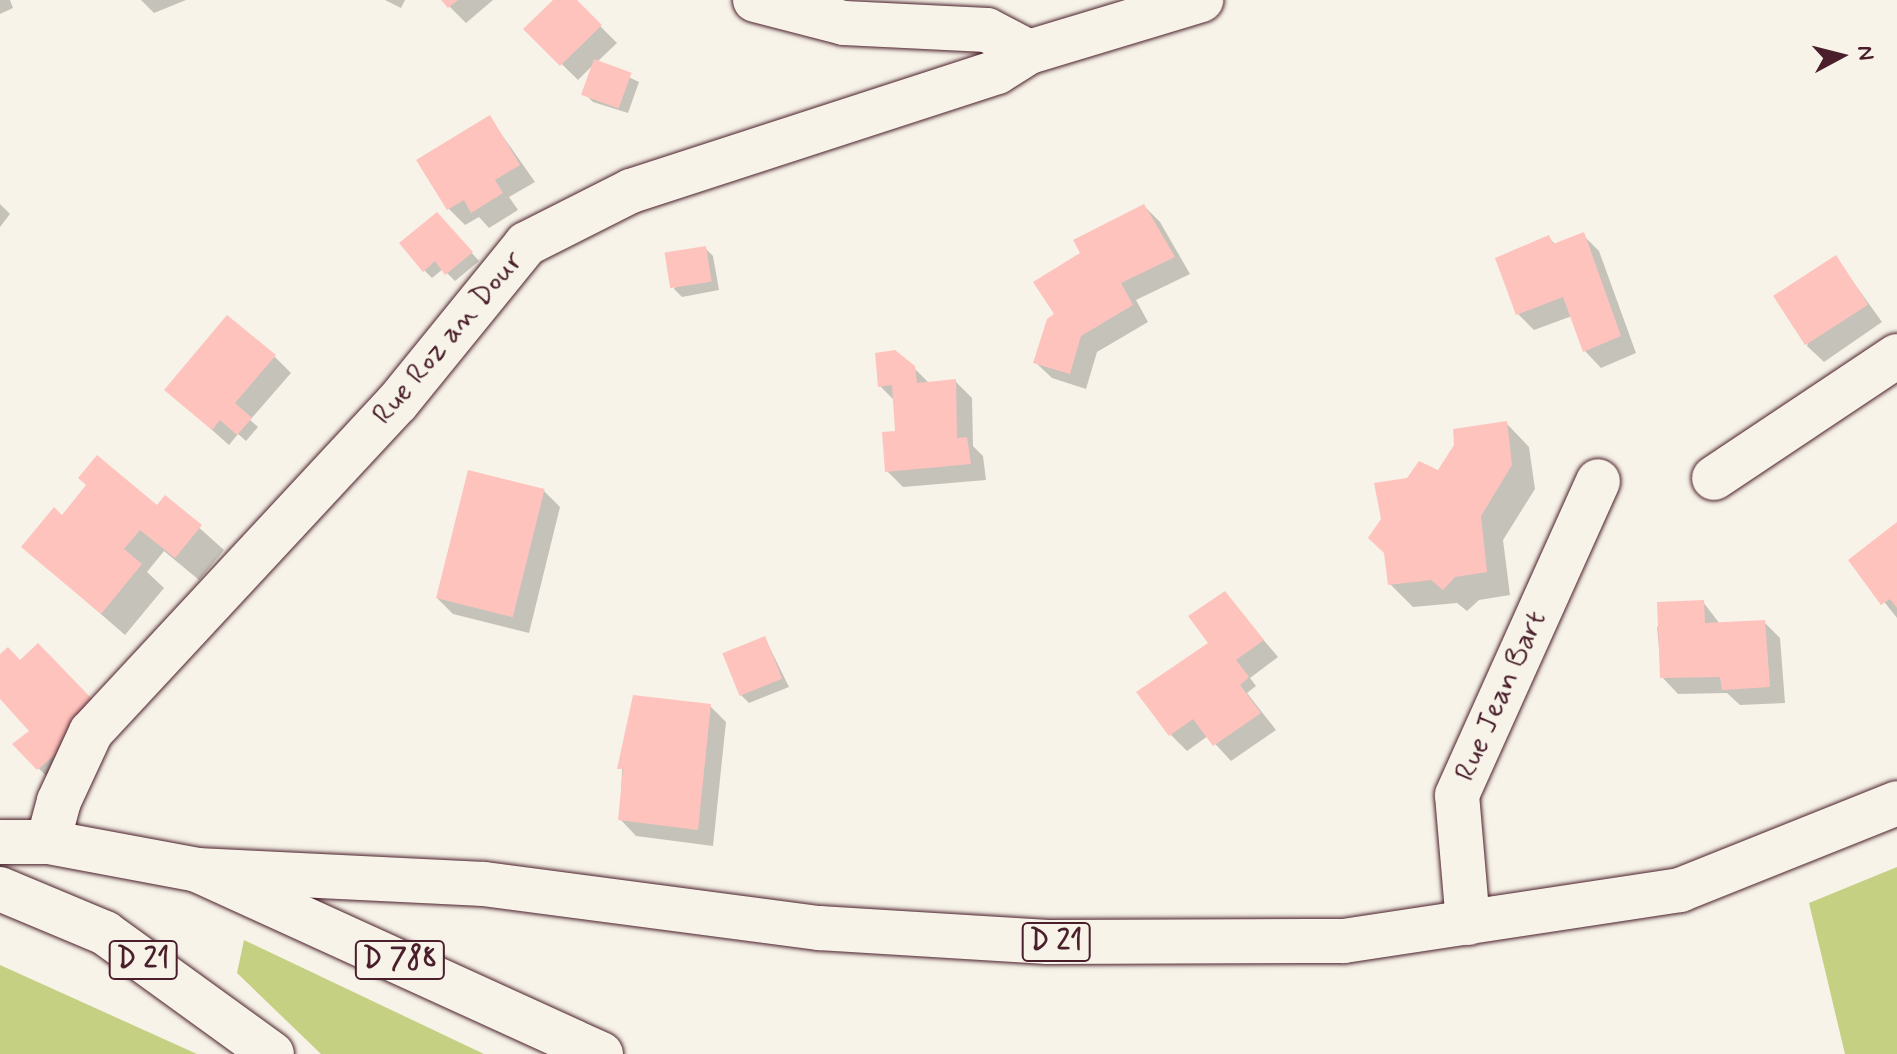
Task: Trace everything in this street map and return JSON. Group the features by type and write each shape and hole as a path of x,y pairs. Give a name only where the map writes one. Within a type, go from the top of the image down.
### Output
{"main road":[{"path":"755,0 844,23 987,30 1029,52"},
{"name":"Rue Roz an Dour","path":"48,842 59,801 91,732 397,403 526,244 631,191 997,72 1029,52 1201,0"},
{"path":"1714,478 1897,356"},
{"name":"Rue Jean Bart","path":"1468,923 1457,795 1598,481"},
{"name":"D 21","path":"197,870 484,884 819,928 1048,942 1344,941 1680,890 1897,803"},
{"name":"D 788","path":"0,842 48,842 197,870 601,1054"},
{"name":"D 21","path":"0,889 105,933 272,1054"}],"green space":[{"path":"1897,867 1897,1054 1845,1054 1809,903"},
{"path":"244,940 484,1054 321,1054 237,973"},
{"path":"0,965 197,1054 0,1054"}],"building":[{"path":"441,0 458,0 448,8"},
{"path":"553,0 577,0 602,25 560,66 523,29"},
{"path":"594,59 632,73 619,108 581,95"},
{"path":"490,115 520,165 495,180 503,193 471,213 464,200 447,210 416,160"},
{"path":"1144,204 1175,257 1121,283 1133,305 1081,336 1070,374 1033,363 1047,319 1054,314 1033,282 1080,253 1073,240"},
{"path":"437,212 473,252 445,275 435,261 423,272 399,243"},
{"path":"1584,232 1621,336 1583,352 1563,297 1516,315 1495,258 1549,235 1553,244"},
{"path":"706,246 712,282 670,288 665,253"},
{"path":"1836,255 1868,304 1805,345 1773,296"},
{"path":"227,315 276,355 235,403 252,418 237,435 220,420 212,430 164,390"},
{"path":"895,350 915,366 917,383 956,379 957,438 967,437 971,464 885,472 882,432 895,431 892,385 878,387 875,353"},
{"path":"1507,421 1512,465 1481,516 1487,572 1455,577 1443,590 1431,580 1388,585 1384,553 1368,538 1381,519 1374,483 1407,478 1419,461 1438,470 1454,445 1453,429"},
{"path":"97,455 157,505 165,495 202,525 175,558 140,530 124,549 142,564 101,614 21,547 54,507 62,515 86,485 78,478"},
{"path":"468,470 545,489 513,617 436,598"},
{"path":"1897,522 1897,608 1890,599 1881,605 1848,560"},
{"path":"1225,591 1264,640 1236,660 1249,677 1240,685 1261,713 1213,746 1193,719 1169,736 1136,692 1208,643 1188,616"},
{"path":"1704,600 1705,623 1765,620 1770,687 1722,690 1720,677 1660,678 1657,602"},
{"path":"765,636 782,679 740,696 722,653"},
{"path":"38,643 95,702 82,732 37,770 12,744 29,731 0,699 0,654 8,647 20,660"},
{"path":"633,695 711,704 698,830 618,820 623,769 617,769"}]}
